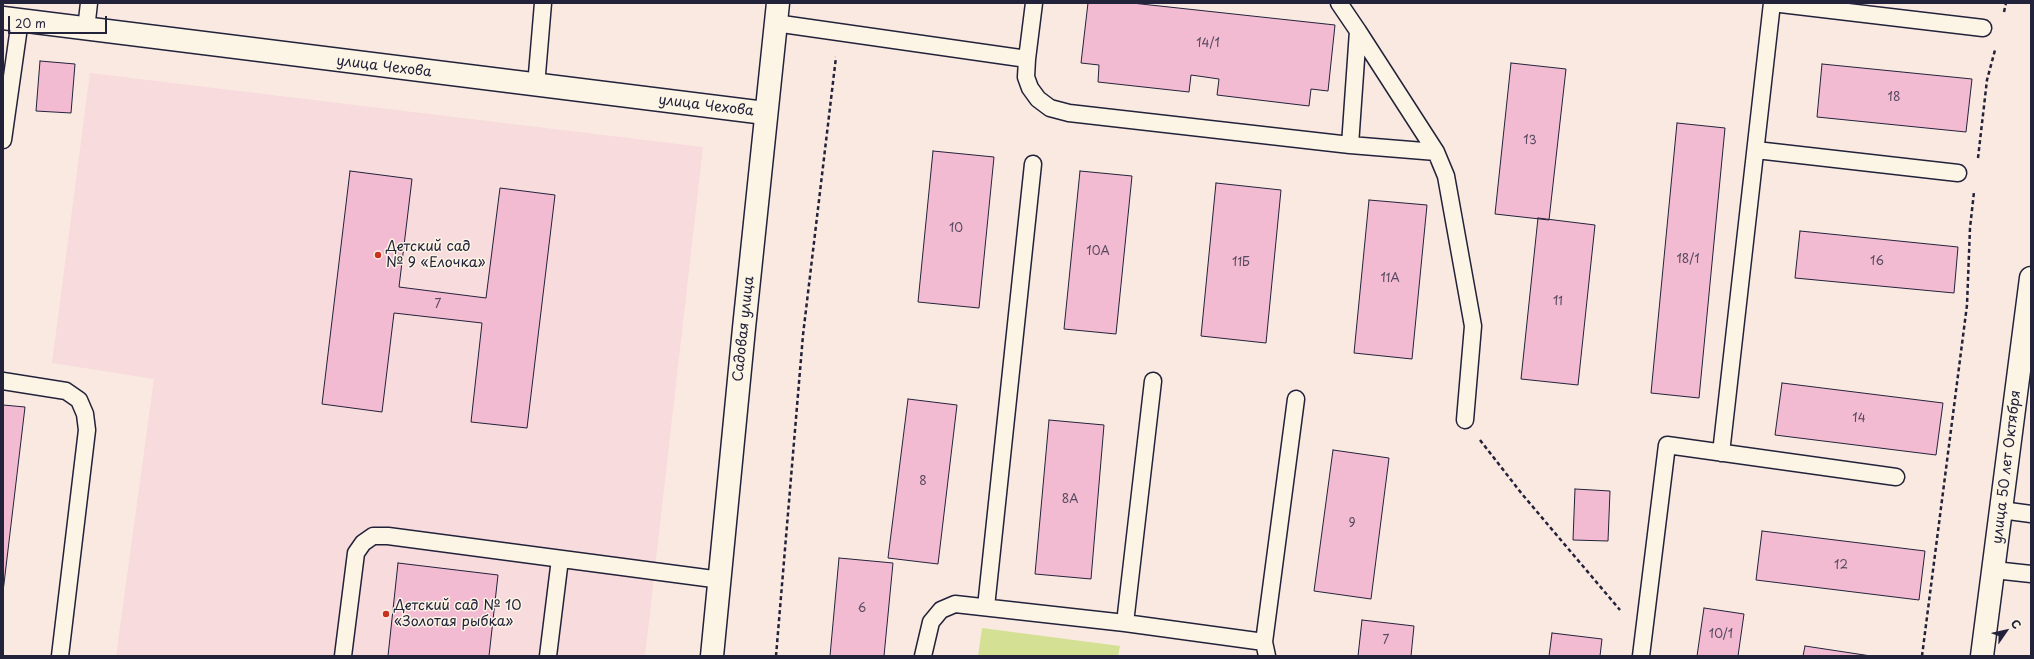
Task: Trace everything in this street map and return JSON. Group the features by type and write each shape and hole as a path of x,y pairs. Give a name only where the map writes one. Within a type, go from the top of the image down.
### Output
{"street":[{"name":"Садовая улица","path":"712,656 777,13"},
{"name":"улица Чехова","path":"11,19 536,86 766,113"},
{"name":"улица 50 лет Октября","path":"1982,656 2001,510 2024,382 2031,278"}],"lane":[{"path":"86,29 89,3"},
{"path":"536,86 543,3"},
{"path":"1034,3 1026,77 1030,88 1038,99 1050,108 1069,113 1350,145 1436,152"},
{"path":"1339,3 1436,152 1446,176 1473,326 1465,420"},
{"path":"1721,453 1772,3 1983,28"},
{"path":"777,13 839,31 1027,59"},
{"path":"3,140 11,19"},
{"path":"1350,145 1358,31"},
{"path":"1756,150 1958,173"},
{"path":"986,607 1033,164"},
{"path":"1125,623 1153,381"},
{"path":"3,382 66,391 79,400 86,414 86,430 60,656"},
{"path":"923,656 930,622 941,610 955,604 1125,623 1266,649 1296,399"},
{"path":"1641,656 1667,445 1896,477"},
{"path":"2001,510 2031,514"},
{"path":"343,656 356,553 363,543 373,536 388,536 720,580"},
{"path":"548,656 560,559"},
{"path":"1994,570 2031,574"}],"path":[{"path":"2003,17 2006,3"},
{"path":"776,656 803,335 839,31"},
{"path":"1977,166 1987,80 1996,45"},
{"path":"1922,656 1967,305 1970,228 1974,189"},
{"path":"1465,420 1522,494 1643,638"}],"shaded area":[{"name":"Детский сад № 9 «Елочка»","path":"90,73 703,147 645,656 116,656 154,379 52,363"}],"green space":[{"path":"982,628 1120,646 1118,656 978,656"}],"building":[{"path":"1088,3 1132,3 1335,25 1328,91 1311,89 1309,106 1217,95 1219,79 1191,75 1189,92 1098,82 1099,65 1081,63"},
{"path":"40,61 75,64 71,113 36,111"},
{"path":"1511,63 1566,69 1549,220 1495,214"},
{"path":"1822,64 1972,79 1966,132 1817,117"},
{"path":"1677,123 1725,128 1699,398 1651,393"},
{"path":"933,151 994,157 979,308 918,302"},
{"path":"350,171 412,179 399,287 486,298 500,188 555,195 527,428 471,422 482,323 394,313 382,412 322,404"},
{"path":"1080,171 1132,176 1116,334 1064,329"},
{"path":"1216,183 1281,190 1266,343 1201,336"},
{"path":"1369,200 1427,205 1412,359 1354,353"},
{"path":"1538,218 1595,225 1578,385 1521,379"},
{"path":"1800,231 1958,247 1954,293 1795,278"},
{"path":"1782,383 1943,403 1936,455 1775,435"},
{"path":"908,399 957,405 938,564 888,558"},
{"path":"3,405 25,407 3,592"},
{"path":"1049,420 1104,425 1091,579 1035,574"},
{"path":"1333,450 1389,458 1371,599 1314,591"},
{"path":"1575,489 1610,491 1608,541 1573,540"},
{"path":"1762,531 1925,551 1919,600 1756,580"},
{"path":"839,558 893,563 884,656 830,656"},
{"path":"398,563 498,575 489,656 388,656"},
{"path":"1704,608 1744,614 1738,656 1697,656"},
{"path":"1362,620 1414,626 1411,656 1358,656"},
{"path":"1552,633 1602,639 1600,656 1549,656"},
{"path":"1805,646 1871,656 1803,656"}],"place":[{"name":"Детский сад № 9 «Елочка»","path":"378,255"},
{"name":"Детский сад № 10 «Золотая рыбка»","path":"386,614"}]}
